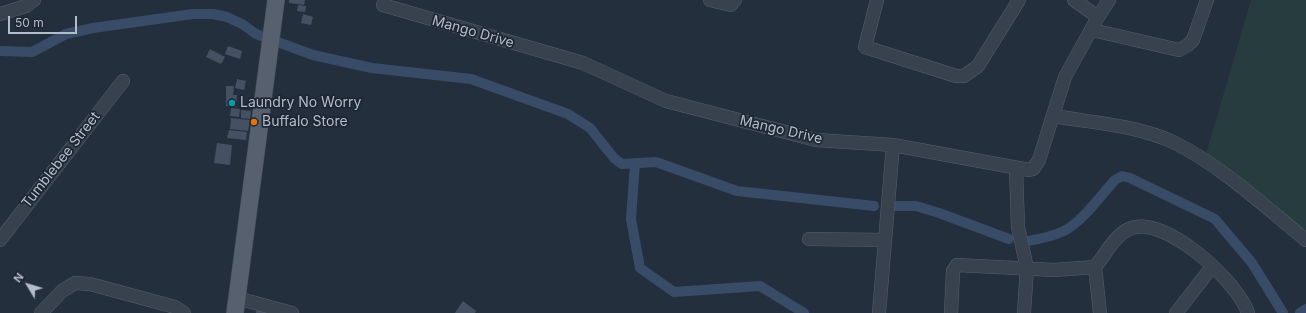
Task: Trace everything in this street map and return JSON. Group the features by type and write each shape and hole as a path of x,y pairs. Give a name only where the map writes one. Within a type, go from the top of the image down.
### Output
{"main road":[{"path":"236,306 276,0"}],"street":[{"path":"0,14 26,6 34,0"},
{"path":"710,0 730,5 735,0"},
{"path":"877,0 865,46 956,76 964,76 978,66 1019,0"},
{"path":"1074,0 1098,17"},
{"name":"Mango Drive","path":"383,5 584,64 666,101 816,140 893,145 1029,170 1036,165 1054,116 1065,77 1109,0"},
{"path":"1092,30 1179,50 1193,40 1207,0"},
{"name":"Tumblebee Street","path":"0,240 123,81"},
{"path":"1054,116 1132,129 1172,142 1206,161 1306,240"},
{"path":"879,313 893,145"},
{"path":"1016,168 1018,227 1027,268 1024,313"},
{"path":"1100,313 1095,267 1121,233 1130,228 1140,226 1158,229 1197,251 1244,304 1248,313"},
{"path":"809,239 884,240"},
{"path":"951,313 953,271 957,265 1054,270 1095,267"},
{"path":"1176,313 1212,267"},
{"path":"41,313 62,291 75,283 90,284 175,307 184,313"},
{"path":"236,306 292,313"}],"green space":[{"path":"1251,0 1306,0 1306,232 1206,154"}],"building":[{"path":"289,0 305,0 304,5 289,3"},
{"path":"298,5 306,6 305,12 297,11"},
{"path":"303,14 313,17 311,25 301,23"},
{"path":"228,46 242,51 240,59 225,54"},
{"path":"210,49 225,57 221,64 206,57"},
{"path":"237,79 246,81 244,90 235,88"},
{"name":"Laundry No Worry","path":"226,86 234,86 233,95 237,95 236,107 226,106"},
{"path":"231,108 240,109 239,117 230,116"},
{"path":"241,110 251,111 250,119 241,118"},
{"path":"231,118 250,120 248,131 230,129"},
{"path":"229,130 247,132 246,140 227,138"},
{"path":"217,143 232,145 230,165 214,163"},
{"path":"463,301 476,311 475,313 455,313"},
{"path":"257,309 270,313 256,313"}],"waterway":[{"path":"0,51 32,52 66,34 93,28 193,14 213,14 227,17 242,24 256,34 313,55 372,68 471,79 568,114 590,128 614,158 622,164 656,162 737,191 874,206"},
{"path":"635,163 631,219 640,268 674,292 760,286 804,313"},
{"path":"1028,241 1055,234 1071,227 1084,215 1115,180 1122,176 1130,178 1215,219 1252,263 1283,313"},
{"path":"894,206 916,206 1009,239"},
{"path":"1300,313 1306,309"}],"place":[{"name":"Laundry No Worry","path":"232,103"},
{"name":"Buffalo Store","path":"254,122"}]}
